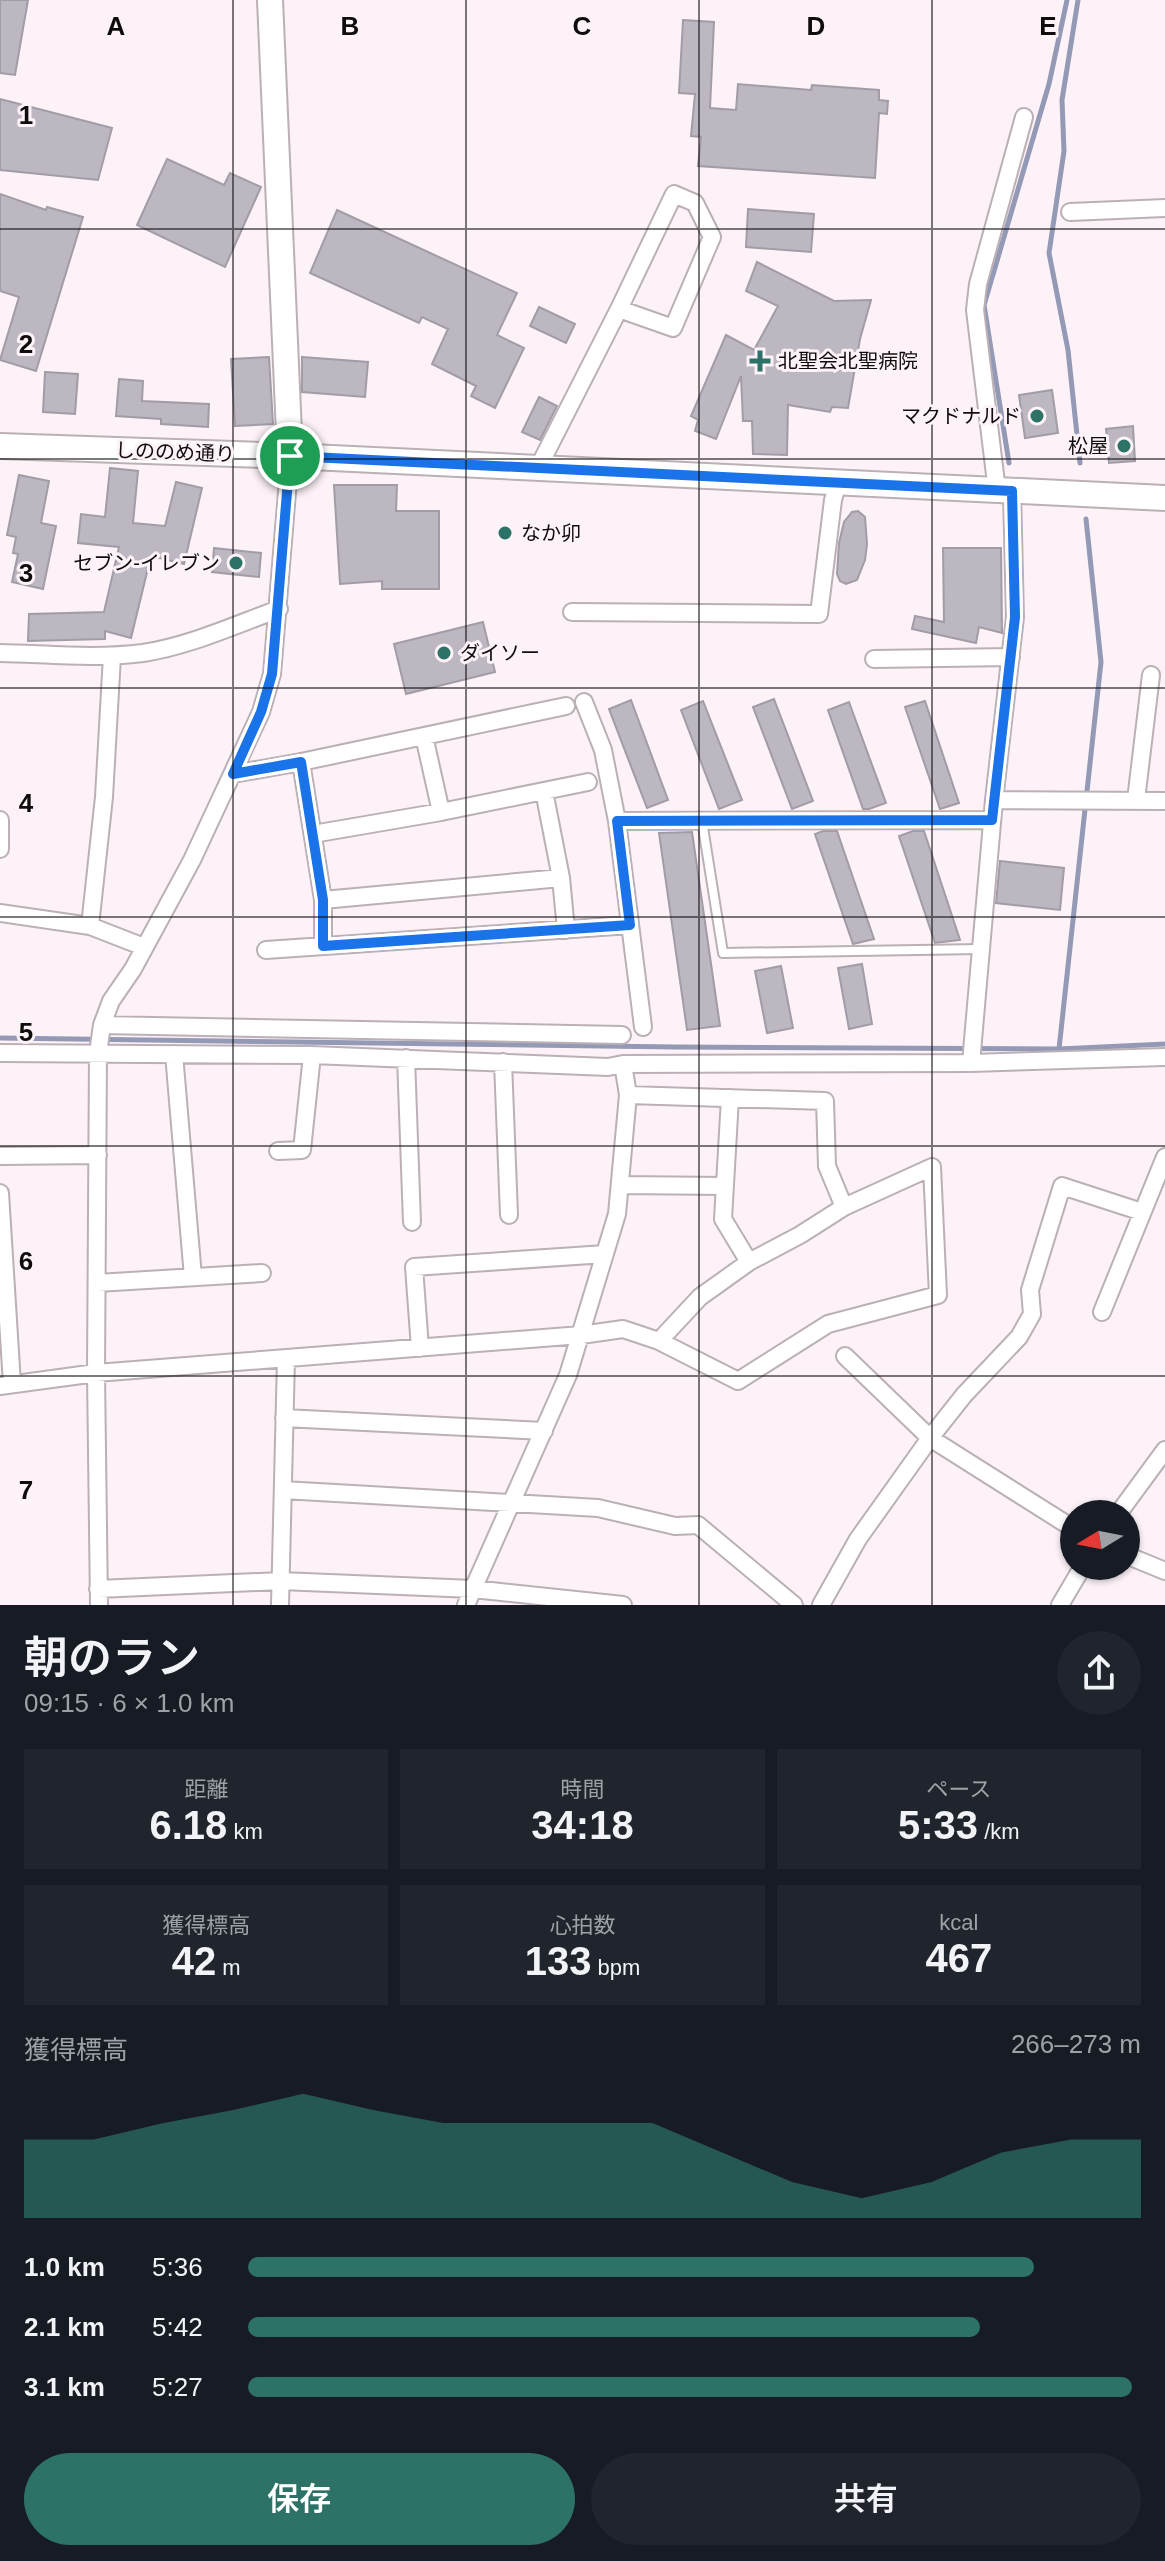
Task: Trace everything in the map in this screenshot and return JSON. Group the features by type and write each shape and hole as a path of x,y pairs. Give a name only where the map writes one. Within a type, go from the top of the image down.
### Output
{"main road":[{"path":"270,0 290,456"},
{"name":"しののめ通り","path":"0,446 290,456 1165,498"}],"street":[{"path":"971,1054 994,800 1015,617 1004,491 975,310 978,284 1024,117"},
{"path":"538,468 674,194 695,203 712,237 673,328 619,309"},
{"path":"1070,212 1165,208"},
{"path":"290,456 272,674 261,712 192,860 111,1001 100,1039 96,1373 98,1597 281,1581 473,1589 623,1605"},
{"path":"572,612 819,614 833,500 838,483"},
{"path":"0,653 112,656 146,652 188,642 279,609"},
{"path":"90,926 104,797 112,656"},
{"path":"874,659 1011,657"},
{"path":"1136,800 1151,675"},
{"path":"584,702 603,750 617,821 643,1027"},
{"path":"233,774 566,706"},
{"path":"424,736 441,812"},
{"path":"301,762 323,900 323,946"},
{"path":"313,834 588,782"},
{"path":"544,791 561,878 566,930"},
{"path":"994,800 1165,801"},
{"path":"0,820 0,849"},
{"path":"617,821 992,820"},
{"path":"323,900 561,878"},
{"path":"0,913 90,926 144,947"},
{"path":"266,950 630,925"},
{"path":"0,1053 100,1039 622,1035"},
{"path":"100,1039 174,1054 312,1055 608,1067 623,1064 971,1054 1165,1057"},
{"path":"174,1054 193,1277"},
{"path":"278,1151 302,1150 312,1055"},
{"path":"406,1058 412,1222"},
{"path":"503,1062 509,1215"},
{"path":"466,1605 568,1375 617,1214 628,1095 623,1064"},
{"path":"628,1095 825,1101 827,1166 844,1207"},
{"path":"730,1098 723,1219 749,1262"},
{"path":"0,1156 98,1155"},
{"path":"1102,1312 1165,1157"},
{"path":"0,1193 6,1385 96,1373 581,1335 623,1329 659,1341 738,1381 828,1324 938,1295 932,1167 844,1207 749,1262 700,1297 659,1341"},
{"path":"621,1185 725,1186"},
{"path":"821,1605 858,1539 930,1438 964,1395 1019,1337 1032,1314 1030,1290 1062,1186 1142,1212"},
{"path":"420,1348 414,1267 605,1254"},
{"path":"97,1283 262,1273"},
{"path":"845,1356 930,1438 1060,1521"},
{"path":"280,1605 286,1358"},
{"path":"284,1418 544,1431"},
{"path":"1128,1500 1165,1450"},
{"path":"283,1490 598,1508 675,1526 698,1525 794,1605"},
{"path":"1140,1561 1165,1571"},
{"path":"1060,1605 1075,1580"}],"lane":[{"path":"702,821 723,953 981,949"}],"building":[{"path":"0,0 28,0 15,75 0,73"},
{"path":"683,20 714,22 710,108 736,110 738,84 811,90 812,85 879,90 879,100 888,101 887,114 879,113 875,178 698,166 701,137 691,136 695,94 679,93"},
{"path":"0,99 112,128 98,180 0,170"},
{"path":"167,159 224,185 230,173 261,187 225,267 137,225"},
{"path":"0,194 46,210 47,207 83,217 36,371 0,360 19,297 0,291"},
{"path":"748,209 814,214 811,252 746,247"},
{"path":"337,210 517,293 497,335 524,348 495,408 471,396 476,386 432,364 448,329 422,317 419,323 310,273"},
{"name":"北聖会北聖病院","path":"757,262 834,301 871,300 860,339 848,408 832,407 830,412 788,405 787,455 753,454 752,421 743,421 741,376 716,439 695,431 698,420 691,416 726,335 754,350 778,306 746,291"},
{"path":"539,307 575,324 566,343 530,326"},
{"path":"269,357 273,424 235,426 231,359"},
{"path":"302,357 368,362 365,397 302,392"},
{"path":"45,372 78,374 75,414 43,412"},
{"path":"119,379 143,381 142,401 209,404 208,427 161,424 161,419 116,416"},
{"path":"1052,390 1058,433 1025,438 1019,395"},
{"path":"539,397 557,406 540,440 522,432"},
{"path":"1133,426 1135,461 1109,463 1106,429"},
{"path":"110,468 138,471 133,523 165,526 176,482 202,488 184,564 151,556 131,638 105,631 105,639 28,641 29,614 104,612 119,547 78,543 81,514 105,517"},
{"path":"19,475 49,481 41,523 56,526 43,589 12,582 18,554 13,553 16,537 7,535"},
{"path":"334,485 397,485 396,511 439,511 439,589 382,589 382,581 340,584"},
{"path":"858,511 865,517 865,560 857,580 846,584 840,581 837,574 839,543 844,522 852,512"},
{"name":"セブン-イレブン","path":"214,548 261,553 259,577 212,572"},
{"path":"943,548 1001,548 1002,633 979,627 976,643 912,629 915,616 944,622"},
{"path":"483,622 495,672 406,694 394,644"},
{"path":"774,699 813,801 792,809 753,707"},
{"path":"631,700 668,800 647,808 609,709"},
{"path":"703,701 742,800 719,809 681,710"},
{"path":"925,701 959,803 940,809 905,707"},
{"path":"849,702 886,803 869,809 863,809 828,710"},
{"path":"837,831 874,939 853,944 815,834"},
{"path":"924,831 960,940 935,943 899,836"},
{"path":"692,832 720,1026 687,1030 659,833"},
{"path":"1000,861 1064,868 1060,910 996,903"},
{"path":"862,964 872,1024 849,1029 838,968"},
{"path":"781,966 793,1028 767,1033 755,971"}],"waterway":[{"path":"1009,463 984,305 1049,84 1067,0"},
{"path":"1078,0 1062,100 1064,151 1049,253 1068,350 1080,463"},
{"path":"1059,1049 1101,662 1086,519"},
{"path":"0,1038 1059,1049 1165,1044"}],"place":[{"name":"北聖会北聖病院","path":"760,361"},
{"name":"マクドナルド","path":"1037,416"},
{"name":"松屋","path":"1124,446"},
{"name":"なか卯","path":"505,533"},
{"name":"セブン-イレブン","path":"236,563"},
{"name":"ダイソー","path":"444,653"}],"route":[{"path":"290,456 1012,491 1015,617 992,820 617,821 630,925 323,946 323,900 301,762 233,774 261,712 272,674 290,456"}]}
